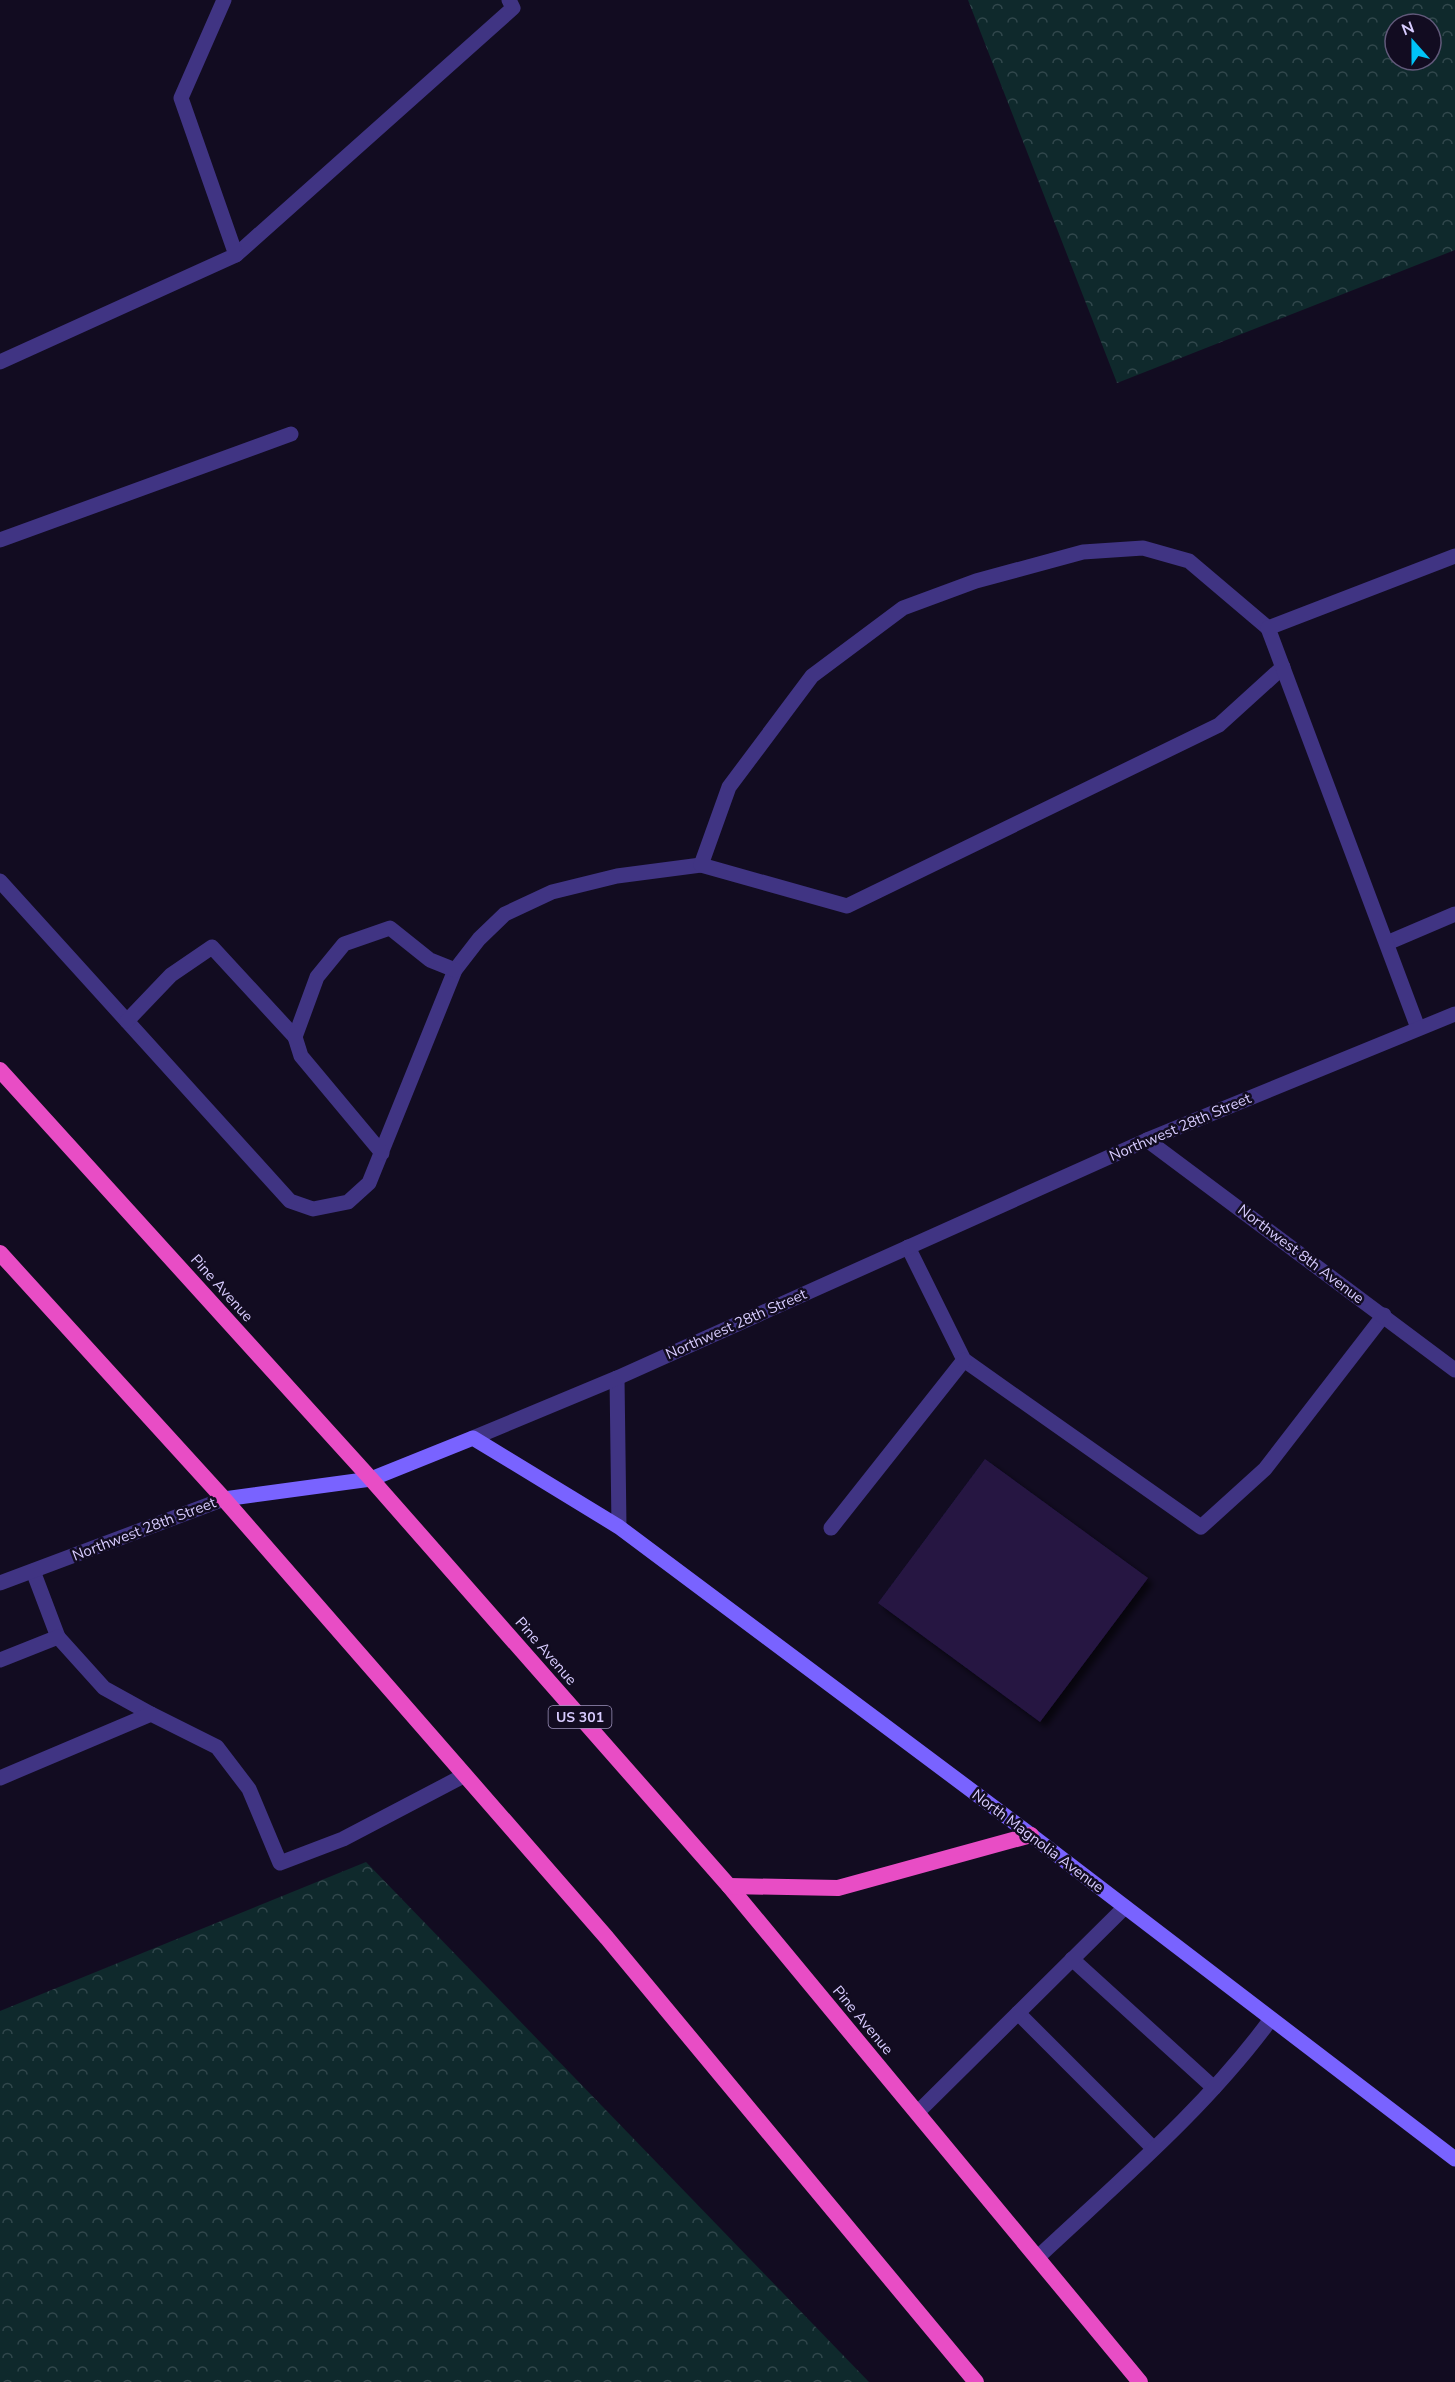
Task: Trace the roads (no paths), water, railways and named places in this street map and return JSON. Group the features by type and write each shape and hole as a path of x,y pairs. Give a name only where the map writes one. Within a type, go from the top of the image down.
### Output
{"highway":[{"name":"Pine Avenue","path":"0,1070 371,1479 729,1886 1140,2382"},
{"path":"0,1252 224,1499 608,1938 976,2382"},
{"path":"729,1886 838,1888 1031,1835"}],"main road":[{"name":"Northwest 28th Street","path":"224,1499 371,1479 473,1438"},
{"name":"North Magnolia Avenue","path":"473,1438 619,1527 1125,1906 1455,2159"}],"street":[{"path":"224,0 181,98 236,255"},
{"path":"0,362 236,255 513,8 510,0"},
{"path":"0,540 291,434"},
{"path":"701,865 729,787 812,676 903,608 976,581 1083,552 1143,548 1189,561 1268,628 1418,1028"},
{"path":"1268,628 1455,556"},
{"path":"0,881 290,1202 313,1209 348,1202 369,1183 455,970 479,939 505,914 552,892 617,876 701,865 847,906 1219,725 1283,667"},
{"path":"1387,942 1455,914"},
{"path":"295,1037 317,977 344,944 390,928 430,960 455,970"},
{"path":"127,1022 171,975 212,947 295,1037 301,1056 382,1153"},
{"name":"Northwest 28th Street","path":"473,1438 617,1378 1147,1140 1455,1014"},
{"name":"Northwest 8th Avenue","path":"1147,1140 1455,1370"},
{"path":"908,1247 964,1360 1201,1527 1265,1469 1384,1316"},
{"path":"831,1528 964,1360"},
{"path":"617,1378 619,1527"},
{"name":"Northwest 28th Street","path":"0,1583 224,1499"},
{"path":"33,1571 58,1637 104,1688 217,1746 249,1789 280,1863 343,1839 465,1775"},
{"path":"0,1660 58,1637"},
{"path":"0,1778 151,1714"},
{"path":"917,2113 1125,1906"},
{"path":"1072,1959 1214,2088"},
{"path":"1017,2013 1153,2148"},
{"path":"1037,2258 1214,2088 1243,2057 1271,2019"}]}
